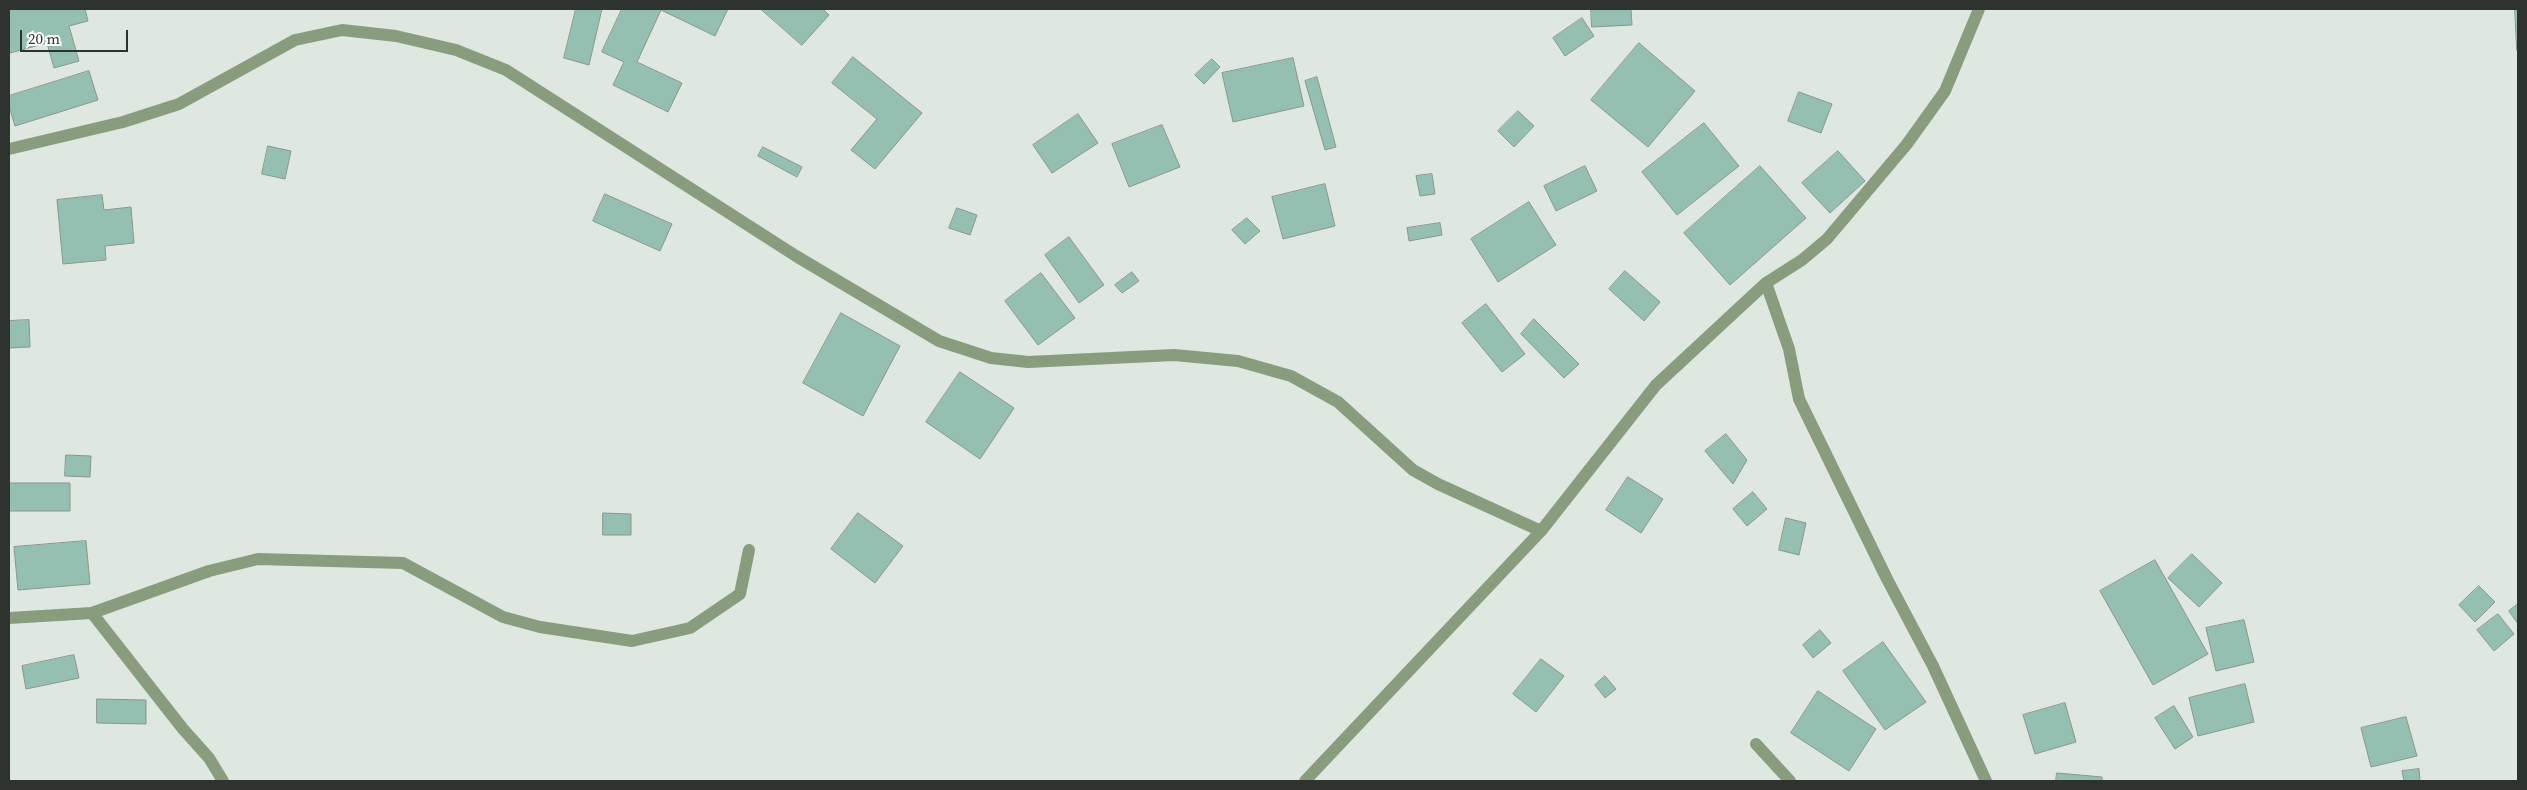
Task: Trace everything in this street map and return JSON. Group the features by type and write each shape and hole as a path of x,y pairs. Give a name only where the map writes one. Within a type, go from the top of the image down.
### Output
{"street":[{"path":"1305,781 1541,531 1656,385 1766,283 1802,260 1827,239 1907,144 1945,91 1979,9"},
{"path":"9,149 123,122 180,104 295,40 342,30 396,36 456,50 506,70 796,256 940,341 991,358 1028,362 1098,357 1174,356 1238,361 1291,376 1338,402 1413,470 1438,484 1541,531"},
{"path":"1766,283 1789,349 1799,399 1932,666 1986,781"},
{"path":"9,618 92,613 208,571 258,559 364,561 403,563 503,618 540,628 632,641 690,628 740,594 749,550"},
{"path":"92,613 183,729 209,758 223,781"},
{"path":"1756,744 1790,781"}],"building":[{"path":"9,9 85,9 88,21 69,26 79,61 54,68 47,43 10,53"},
{"path":"576,9 602,9 589,65 564,58"},
{"path":"622,9 728,9 715,36 661,10 637,62 682,83 668,112 613,85 624,62 602,52"},
{"path":"761,9 823,9 829,15 802,45"},
{"path":"1591,9 1631,9 1632,25 1592,27"},
{"path":"2515,9 2518,9 2517,50"},
{"path":"1582,18 1594,36 1565,56 1553,38"},
{"path":"1639,43 1695,91 1648,147 1591,100"},
{"path":"853,57 922,113 875,169 851,150 877,119 832,83"},
{"path":"1293,58 1304,106 1233,122 1222,73"},
{"path":"1212,59 1220,67 1204,84 1195,75"},
{"path":"89,71 98,100 15,126 9,106 9,96"},
{"path":"1317,77 1336,147 1325,150 1305,81"},
{"path":"1799,92 1832,104 1821,133 1788,121"},
{"path":"1518,111 1534,126 1514,147 1498,131"},
{"path":"1078,114 1098,143 1052,173 1033,145"},
{"path":"1704,123 1739,166 1677,215 1642,172"},
{"path":"1162,125 1180,167 1129,187 1112,144"},
{"path":"268,146 291,151 285,179 262,174"},
{"path":"763,147 802,167 797,177 758,156"},
{"path":"1838,151 1865,181 1830,213 1802,183"},
{"path":"1585,166 1597,191 1556,211 1544,186"},
{"path":"1760,166 1806,218 1730,285 1684,233"},
{"path":"1432,174 1435,194 1420,196 1416,176"},
{"path":"1325,184 1335,226 1283,239 1272,197"},
{"path":"605,194 672,224 660,251 593,221"},
{"path":"102,195 104,210 131,207 134,243 105,246 106,260 63,264 57,200"},
{"path":"1529,202 1556,245 1498,282 1471,239"},
{"path":"957,208 977,215 970,235 949,228"},
{"path":"1247,218 1260,231 1245,244 1232,230"},
{"path":"1440,223 1442,235 1409,241 1407,228"},
{"path":"1069,237 1104,285 1079,303 1045,255"},
{"path":"1625,271 1660,302 1644,321 1609,289"},
{"path":"1132,272 1139,281 1122,293 1115,285"},
{"path":"1041,273 1075,318 1038,345 1005,301"},
{"path":"1486,304 1525,354 1502,372 1462,323"},
{"path":"841,313 900,346 863,416 803,383"},
{"path":"1534,319 1579,364 1564,378 1521,334"},
{"path":"29,320 30,347 9,348 9,321"},
{"path":"960,372 1014,408 980,459 926,422"},
{"path":"1726,434 1747,460 1733,484 1705,451"},
{"path":"66,455 91,456 90,477 65,476"},
{"path":"1628,477 1663,499 1641,533 1606,510"},
{"path":"9,483 70,483 70,511 9,511"},
{"path":"1753,492 1767,509 1747,526 1733,509"},
{"path":"603,513 631,514 631,535 603,535"},
{"path":"858,513 903,546 875,583 831,549"},
{"path":"1786,518 1806,523 1799,555 1779,550"},
{"path":"86,541 90,584 18,590 14,547"},
{"path":"2192,554 2222,583 2199,607 2168,578"},
{"path":"2155,560 2208,654 2153,685 2100,591"},
{"path":"2479,586 2495,602 2475,622 2459,605"},
{"path":"2518,604 2518,624 2509,611"},
{"path":"2498,614 2514,634 2494,651 2477,630"},
{"path":"2244,620 2254,662 2216,671 2206,628"},
{"path":"1820,630 1831,643 1813,658 1803,645"},
{"path":"1883,642 1926,702 1885,730 1843,671"},
{"path":"74,655 79,678 26,689 22,666"},
{"path":"1541,659 1564,676 1536,712 1513,694"},
{"path":"1605,676 1616,689 1605,698 1595,685"},
{"path":"2245,684 2254,722 2198,736 2189,698"},
{"path":"1818,691 1876,729 1849,771 1791,733"},
{"path":"97,699 146,700 146,724 97,723"},
{"path":"2065,703 2076,742 2035,754 2023,715"},
{"path":"2174,706 2193,737 2175,749 2155,718"},
{"path":"2406,717 2417,756 2371,767 2361,728"},
{"path":"2419,769 2420,781 2404,781 2402,771"},
{"path":"2057,773 2102,777 2102,781 2056,781"}]}
